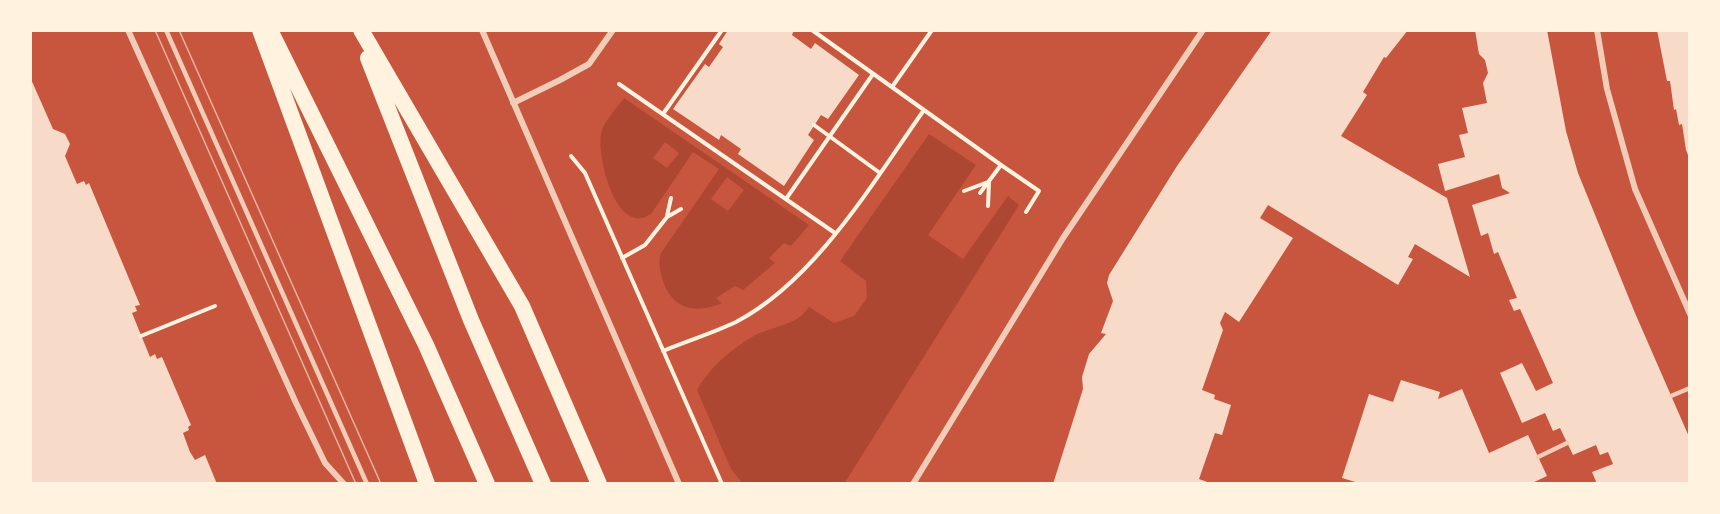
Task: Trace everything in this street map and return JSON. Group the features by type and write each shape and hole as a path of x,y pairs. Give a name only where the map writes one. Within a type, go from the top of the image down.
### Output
{"highway":[{"path":"260,30 427,484"},
{"path":"270,30 426,345 487,484"},
{"path":"359,30 471,320 543,484"},
{"path":"359,30 522,306 599,484"}],"street":[{"path":"128,30 296,403 325,463 344,484"},
{"path":"482,30 679,484"},
{"path":"513,103 589,64 613,30"},
{"path":"913,484 1063,238 1203,30"},
{"path":"1597,30 1607,89 1635,189 1690,314"},
{"path":"921,472 921,484"}],"lane":[{"path":"166,30 368,484"},
{"path":"1671,396 1690,388"},
{"path":"1538,457 1567,443"}],"path":[{"path":"663,114 722,30"},
{"path":"812,30 1039,191 1026,212"},
{"path":"892,87 932,30"},
{"path":"786,199 874,74"},
{"path":"619,84 835,232"},
{"path":"663,351 735,322 766,303 800,273 850,215 924,110"},
{"path":"814,125 880,173"},
{"path":"980,193 1001,165"},
{"path":"585,173 722,484"},
{"path":"964,191 989,182"},
{"path":"988,206 989,182"},
{"path":"667,217 672,198"},
{"path":"622,258 645,245 667,217 681,209"},
{"path":"141,336 215,306"}],"shaded area":[{"path":"624,98 809,225 791,246 784,243 769,258 775,263 743,290 735,286 716,298 722,303 695,309 679,304 667,291 660,264 661,253 719,169 693,152 651,214 639,218 628,215 611,192 602,160 601,145 604,125","holes":["665,142 679,153 667,168 653,158","727,177 744,190 728,211 711,199"]},
{"path":"929,134 976,165 928,235 963,259 1008,196 1019,205 844,484 743,484 731,469 697,390 714,367 736,348 759,333 791,322 809,307 834,323 854,316 867,298 866,281 840,261"}],"building":[{"path":"728,30 794,30 792,35 811,49 815,43 859,75 828,119 821,115 808,135 814,140 784,186 738,154 741,149 721,135 719,140 673,109 705,64 709,67 723,47 719,44"},
{"path":"1272,30 1408,30 1386,58 1384,57 1363,92 1367,95 1341,136 1447,198 1470,277 1415,244 1408,257 1413,259 1398,285 1268,205 1260,218 1293,238 1239,322 1225,312 1220,323 1223,330 1202,390 1215,395 1214,399 1231,405 1222,435 1215,433 1199,479 1213,484 1053,484 1083,389 1082,377 1089,354 1106,334 1101,333 1113,301 1107,283 1109,275 1177,166"},
{"path":"1475,30 1547,30 1566,131 1578,173 1690,439 1690,484 1597,484 1592,472 1613,464 1608,452 1600,455 1596,445 1573,455 1560,428 1553,431 1545,413 1522,423 1500,373 1522,363 1536,391 1553,383 1520,309 1514,311 1509,300 1517,298 1498,252 1494,254 1488,233 1481,236 1472,205 1510,193 1502,188 1499,174 1445,191 1438,164 1465,157 1459,135 1468,133 1462,108 1487,103 1483,83 1488,73 1485,60 1479,54"},
{"path":"1657,30 1690,30 1690,160 1682,124 1679,125 1676,109 1674,110 1670,81 1667,81"},
{"path":"30,77 53,129 65,134 70,144 65,156 77,184 84,181 86,185 89,183 140,305 135,306 137,311 132,313 150,357 155,354 157,359 162,357 191,425 188,427 189,430 183,433 190,452 195,460 205,455 217,484 30,484"},
{"path":"1401,380 1440,392 1438,399 1462,389 1489,453 1528,435 1547,476 1530,484 1362,484 1342,478 1369,394 1393,402"}],"tram line":[{"path":"155,30 356,484"},
{"path":"179,30 381,484"}]}
